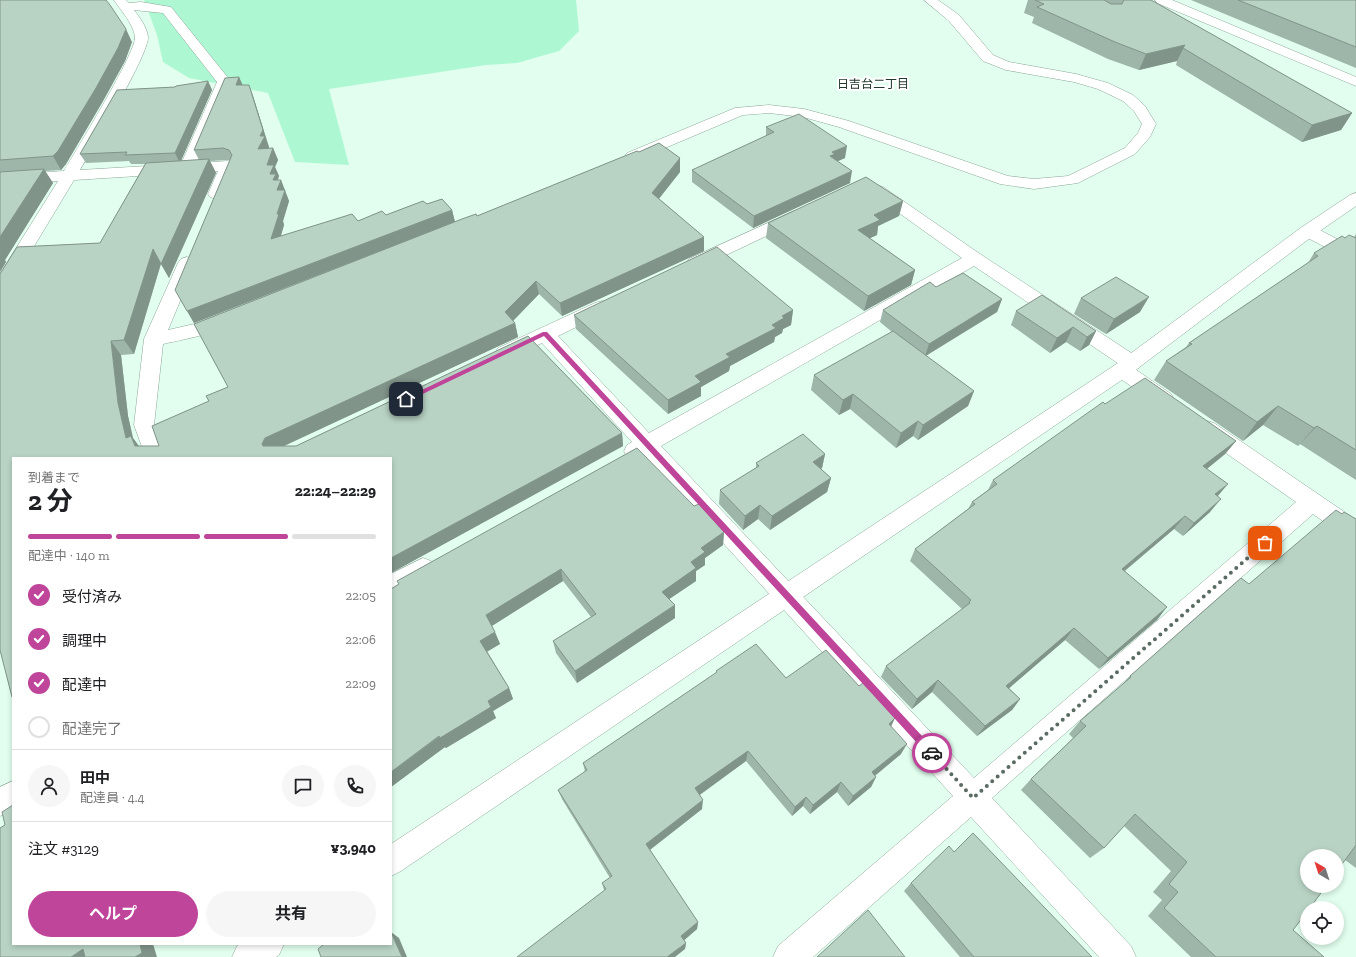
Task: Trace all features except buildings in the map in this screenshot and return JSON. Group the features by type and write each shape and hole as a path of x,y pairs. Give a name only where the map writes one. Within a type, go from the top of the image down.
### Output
{"street":[{"path":"618,162 740,111 769,109 804,113 837,122 1006,181 1034,184 1072,180 1130,151 1145,134 1149,124 1140,109 1128,98 1103,86 1076,78 1006,66 988,58 954,18 930,0"},
{"path":"1160,0 1356,82"},
{"path":"123,4 167,10 224,82 187,169"},
{"path":"0,289 69,176 134,59 142,38 136,22 123,4"},
{"path":"0,180 228,166 209,210"},
{"path":"858,186 866,182 1127,367 1188,416 1356,532"},
{"path":"392,860 1127,367 1308,231 1356,198"},
{"path":"680,270 809,209"},
{"path":"1308,231 1356,256"},
{"path":"157,457 144,425 154,339 194,245"},
{"path":"620,459 974,258"},
{"path":"488,361 616,300"},
{"path":"154,339 198,330 235,315"},
{"path":"545,334 1120,957"},
{"path":"789,957 1312,502"},
{"path":"392,585 440,559"},
{"path":"0,802 12,796"},
{"path":"248,957 266,945"}],"green space":[{"path":"144,0 576,0 579,31 559,51 517,63 486,65 329,89 349,165 295,162 268,93 189,78 163,62 157,35"}],"way so far":[{"path":"932,753 973,798 1265,543"}],"district":[{"name":"日吉台二丁目","path":"873,84"}],"route":[{"path":"406,399 545,334 932,753"}]}
